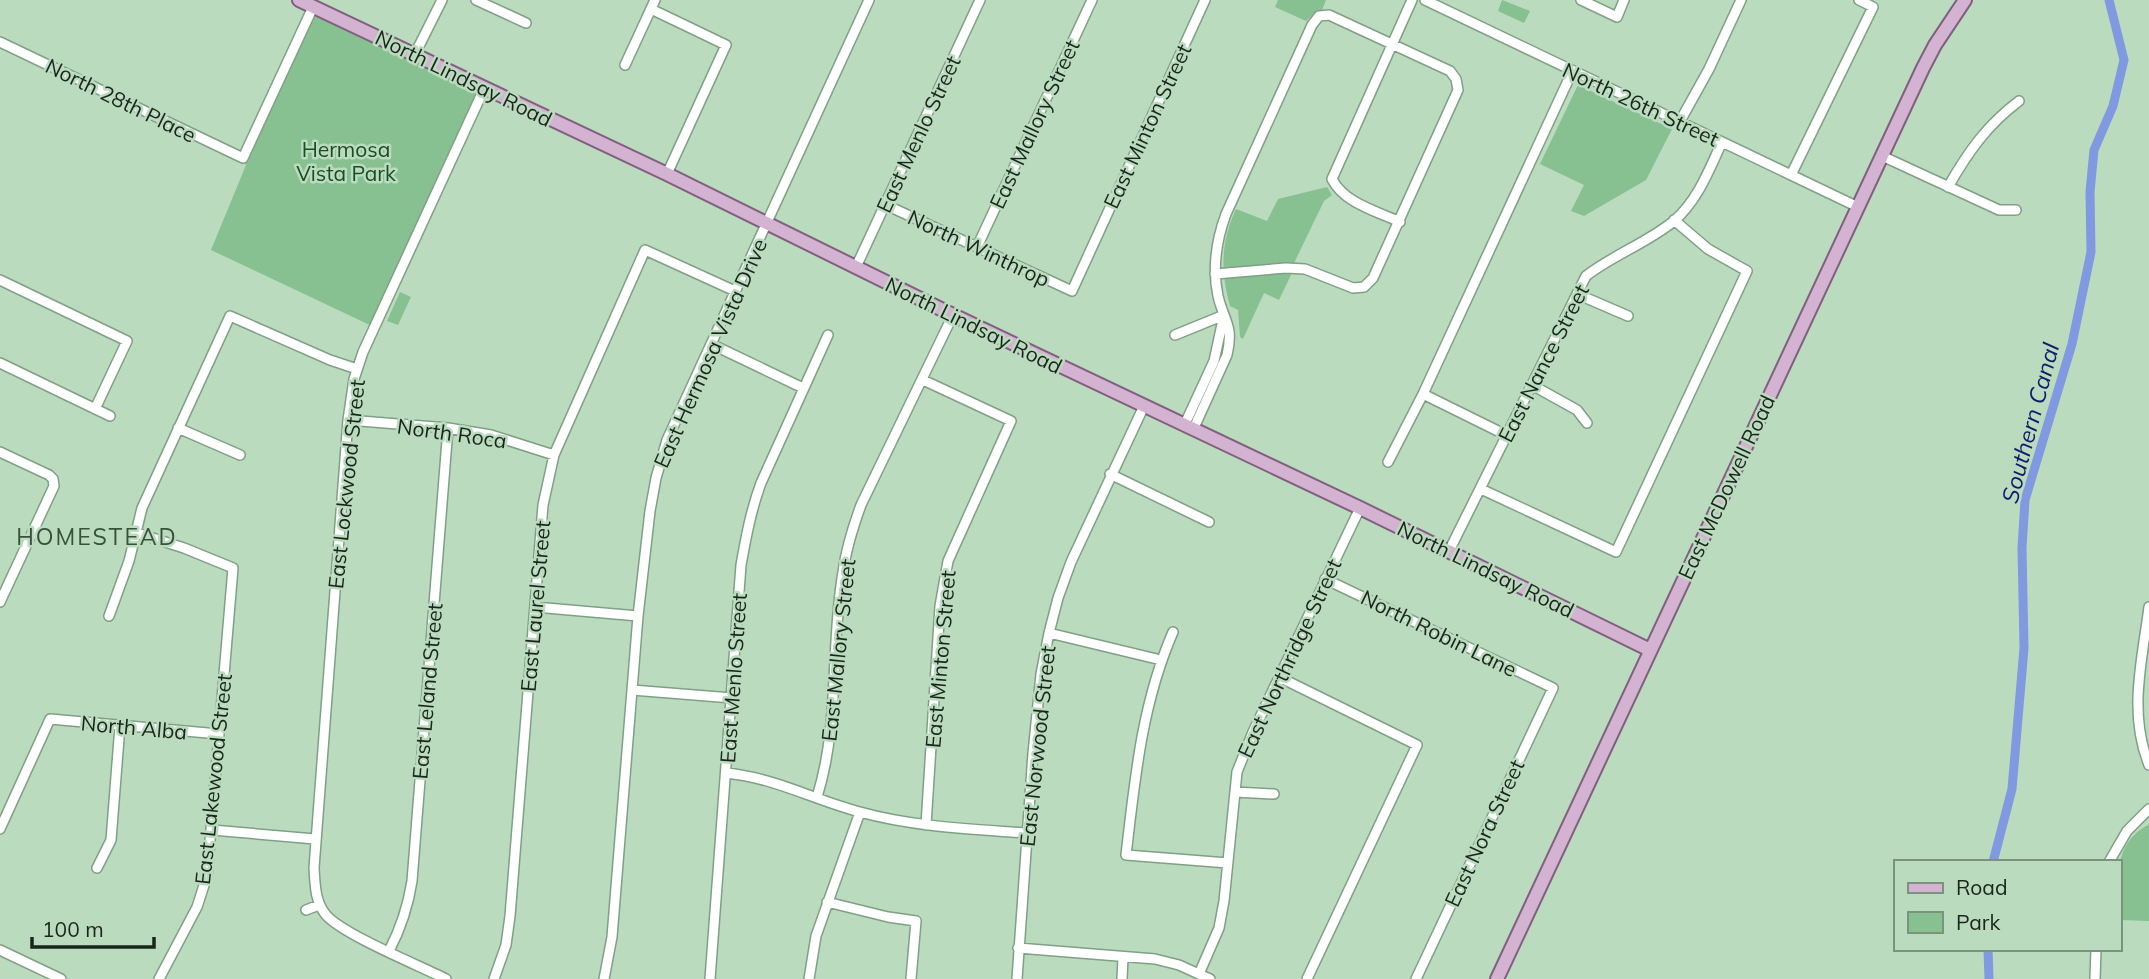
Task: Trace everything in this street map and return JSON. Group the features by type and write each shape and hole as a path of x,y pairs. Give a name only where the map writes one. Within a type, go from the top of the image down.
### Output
{"main road":[{"name":"North Lindsay Road","path":"299,0 667,174 953,315 1360,508 1650,650"},
{"name":"East McDowell Road","path":"1497,979 1882,156 1935,46 1965,0"}],"street":[{"path":"415,54 442,0"},
{"path":"476,0 526,23"},
{"name":"East Hermosa Vista Drive","path":"604,979 612,937 638,616 656,478 667,440 869,0"},
{"name":"East Menlo Street","path":"856,267 980,0"},
{"name":"East Mallory Street","path":"977,247 1092,0"},
{"name":"East Minton Street","path":"1072,291 1205,0"},
{"path":"1400,222 1347,197 1338,190 1332,178 1412,0"},
{"name":"North 26th Street","path":"1425,0 1858,207"},
{"path":"1581,0 1617,17 1624,0"},
{"path":"1679,122 1709,69 1741,0"},
{"path":"1791,175 1872,7 1859,0"},
{"path":"625,65 653,5 726,45 667,174"},
{"name":"North 28th Place","path":"0,42 243,158 313,6"},
{"path":"1188,428 1214,361 1224,315 1215,274 1215,253 1226,214 1312,25 1319,16 1329,15 1450,71 1456,79 1458,90 1400,222 1373,278 1364,287 1353,288 1305,269 1215,274"},
{"path":"1388,462 1423,394 1572,72"},
{"name":"East Lockwood Street","path":"319,905 315,891 315,838 348,420 358,369 363,352 484,89"},
{"path":"1948,187 1967,153 1983,132 1998,116 2019,101"},
{"name":"East Nance Street","path":"1449,551 1586,276 1674,220 1692,202 1722,142"},
{"path":"1882,156 1999,210 2016,210"},
{"name":"North Winthrop","path":"886,205 1072,291"},
{"path":"1481,489 1616,552 1747,271 1708,249 1674,220"},
{"name":"East Laurel Street","path":"494,979 506,945 510,916 543,505 554,455 645,250 735,291"},
{"path":"0,280 127,341 95,409"},
{"path":"1577,294 1628,316"},
{"name":"East Mallory Street","path":"817,797 827,756 842,574 850,534 861,505 953,315"},
{"path":"1175,335 1224,315"},
{"path":"109,616 129,561 142,508 230,316 330,360 358,369"},
{"name":"East Menlo Street","path":"710,979 741,565 751,512 761,483 828,335"},
{"path":"711,344 803,388"},
{"path":"0,363 110,416"},
{"name":"East Minton Street","path":"923,380 1012,421 948,561 940,606 926,825"},
{"path":"1532,385 1577,410 1587,424"},
{"path":"1423,394 1506,435"},
{"name":"East Norwood Street","path":"1017,979 1026,833 1041,674 1049,633 1071,562 1144,406"},
{"name":"North Roca","path":"348,420 448,428 491,435 554,455"},
{"path":"178,428 240,455"},
{"name":"East Leland Street","path":"389,951 402,927 412,881 448,428"},
{"path":"0,464 2,453 53,479 54,486 0,602"},
{"path":"1110,474 1209,522"},
{"name":"East Northridge Street","path":"1199,974 1219,928 1237,772 1360,508"},
{"name":"East Lakewood Street","path":"134,533 184,548 233,568 207,876 197,907 159,979"},
{"name":"North Robin Lane","path":"1325,579 1553,688"},
{"path":"535,607 638,616"},
{"path":"2149,607 2137,711 2141,744 2149,765"},
{"path":"1173,632 1161,660 1144,723 1126,855 1228,863"},
{"path":"1049,633 1161,660"},
{"path":"1279,677 1417,745 1307,979"},
{"name":"East Nora Street","path":"1416,979 1553,688"},
{"path":"632,690 732,698"},
{"name":"North Alba","path":"0,829 50,719 219,734"},
{"path":"97,868 111,839 121,726"},
{"path":"726,773 760,778 860,812 926,825 1026,833"},
{"path":"1235,792 1274,794"},
{"path":"2110,860 2127,831 2149,808"},
{"path":"809,979 816,936 860,812"},
{"path":"212,830 315,838"},
{"path":"827,902 916,921 911,979"},
{"path":"306,909 319,905 337,924 446,979"},
{"path":"1018,948 1155,959 1179,965 1210,979"},
{"path":"0,950 61,979"},
{"path":"2095,951 2095,979"},
{"path":"1122,979 1123,958"}],"green space":[{"path":"1278,0 1326,0 1322,10 1306,21 1275,7"},
{"path":"1502,0 1530,11 1524,23 1498,11"},
{"name":"Hermosa Vista Park","path":"313,7 484,89 374,327 211,250 246,165 243,158"},
{"path":"1578,85 1672,129 1646,180 1584,216 1571,211 1584,185 1540,164"},
{"path":"1327,187 1332,195 1324,201 1279,300 1264,293 1243,339 1240,337 1238,310 1230,306 1224,268 1227,233 1236,209 1267,221 1278,199"},
{"path":"400,292 411,297 398,325 387,321"},
{"path":"2149,824 2149,921 2121,920 2120,860 2128,843"}],"waterway":[{"name":"Southern Canal","path":"1994,860 2012,789 2024,648 2022,548 2025,500 2072,344 2091,252 2090,192 2094,150 2113,106 2124,60 2109,0"},
{"name":"Southern Canal","path":"1988,951 1989,979"}],"district":[{"name":"HOMESTEAD","path":"97,536"}]}
